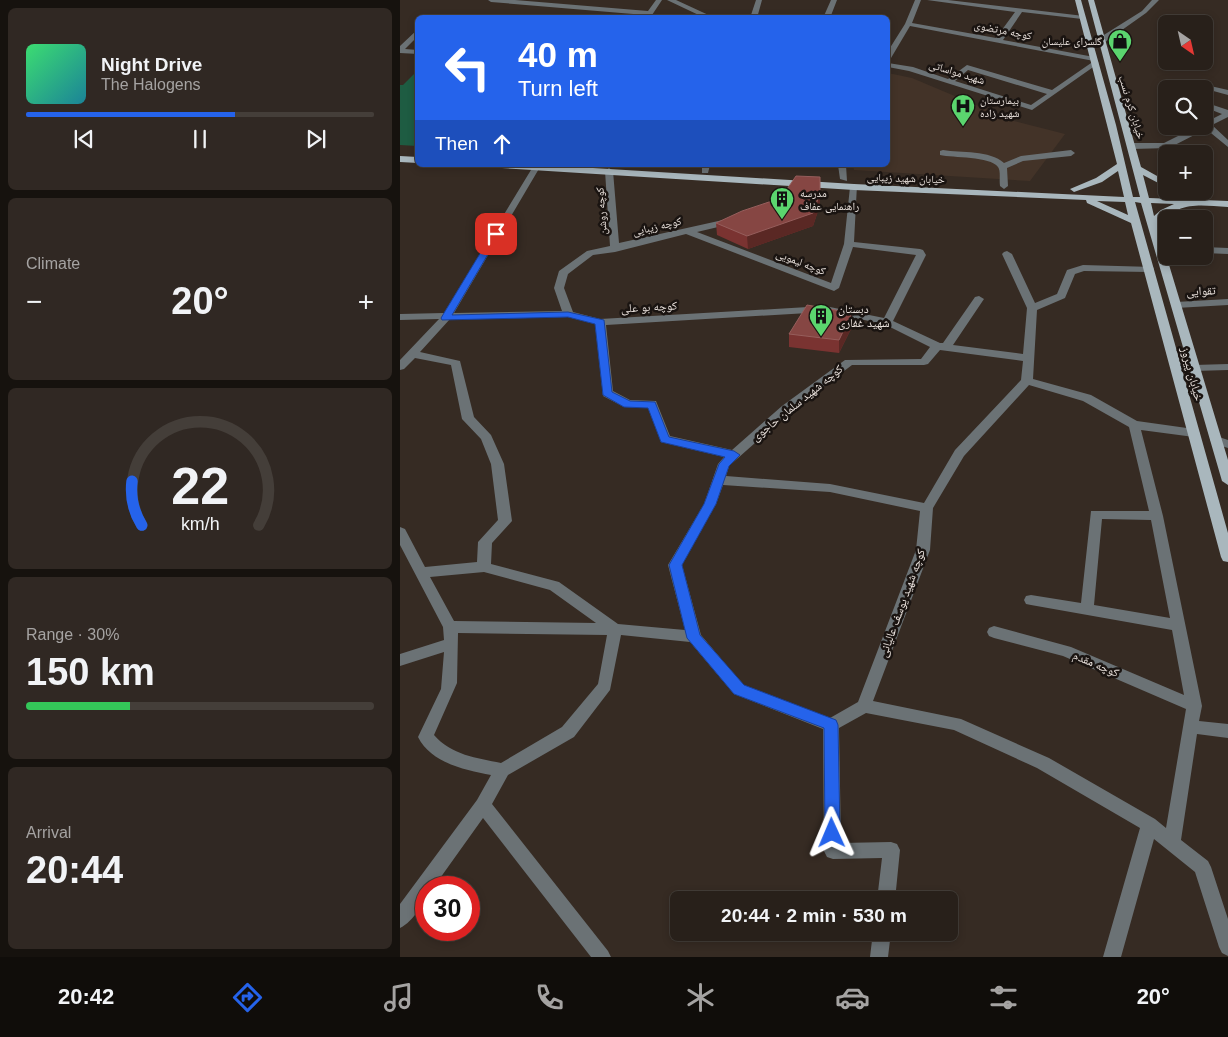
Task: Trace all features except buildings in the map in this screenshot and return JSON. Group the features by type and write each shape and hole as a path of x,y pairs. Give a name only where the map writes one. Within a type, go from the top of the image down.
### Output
{"main road":[{"name":"خیابان کرم نسب","path":"1078,0 1117,146 1128,195"},
{"name":"خیابان کرم نسب","path":"1090,0 1145,196"},
{"path":"1117,146 1132,146"},
{"path":"400,152 415,153"},
{"path":"400,159 415,160"},
{"path":"1074,189 1099,180 1121,165"},
{"name":"خیابان شهید زیبایی","path":"536,167 609,171 789,188 854,187 1066,196 1128,195"},
{"name":"خیابان شهید زیبایی","path":"681,167 844,179 1074,189 1128,195"},
{"path":"1138,169 1158,180"},
{"path":"1128,195 1158,196"},
{"name":"خیابان پیروز","path":"1128,195 1228,557"},
{"path":"1066,196 1094,202 1134,221"},
{"name":"خیابان پیروز","path":"1145,196 1152,224 1158,237"},
{"path":"1213,197 1228,196"},
{"path":"1152,224 1164,212 1188,200"},
{"path":"1204,200 1228,204"},
{"name":"خیابان پیروز","path":"1167,265 1176,305 1228,481"}],"street":[{"path":"491,0 647,15 659,0"},
{"path":"670,0 705,15"},
{"path":"754,15 759,0"},
{"path":"827,15 834,0"},
{"path":"890,53 908,24 918,0"},
{"path":"930,0 1082,17"},
{"path":"1102,40 1144,12 1156,0"},
{"path":"998,41 1020,10"},
{"name":"کوچه مرتضوی","path":"908,24 1095,61"},
{"path":"400,50 415,33"},
{"path":"400,50 415,52"},
{"name":"شهید مواساتی","path":"890,66 1032,108 1095,61"},
{"path":"949,82 966,67 1052,93"},
{"path":"1213,87 1228,93"},
{"path":"1213,108 1228,114"},
{"path":"1213,122 1228,114"},
{"path":"1213,130 1228,144"},
{"path":"1132,146 1166,146 1187,135"},
{"path":"943,153 989,158 998,162 1002,167 1004,186"},
{"path":"1002,167 1021,159 1071,153"},
{"path":"400,367 446,318 536,167"},
{"path":"842,167 844,179"},
{"name":"کوچه روشن","path":"609,171 615,249"},
{"name":"کوچه لیمویی","path":"689,232 834,288 849,244 854,187"},
{"name":"کوچه زیبایی","path":"568,314 559,288 562,273 590,253 615,249 741,219"},
{"path":"849,244 913,249 920,252 921,255 907,287 887,322"},
{"path":"1213,250 1228,251"},
{"path":"1007,254 1032,308 1027,381 1087,398 1134,425 1194,432"},
{"path":"1032,308 1061,296 1071,272 1083,268 1149,269"},
{"path":"825,309 834,288"},
{"path":"942,346 979,299"},
{"name":"تقوایی","path":"1176,305 1228,302"},
{"name":"کوچه بو علی","path":"400,318 568,314 600,322 825,309 887,322 942,346 1028,358"},
{"path":"600,322 607,393 628,404 652,404 665,439 734,455"},
{"name":"کوچه شهید سلمان حاجوی","path":"694,638 675,565 710,504 724,464 786,409 849,362 924,362 942,346"},
{"path":"412,354 456,363 468,419 480,426 489,442 503,485 505,521 485,542 484,567"},
{"path":"1194,368 1228,367"},
{"name":"کوچه شهید یوسف عالیانی","path":"864,706 922,550 927,508 959,453 1027,381"},
{"path":"1134,425 1157,516 1194,706 1172,843"},
{"path":"1216,440 1228,444"},
{"path":"718,480 830,488 927,508"},
{"path":"1087,609 1096,514 1157,516"},
{"path":"400,532 450,627 451,675 446,695 430,723 426,737 434,749 465,762 502,770"},
{"path":"420,573 484,567 554,586 615,629"},
{"path":"1031,600 1178,625"},
{"path":"450,627 615,629 694,638 739,690 831,725"},
{"path":"400,919 483,806 502,770 568,732 605,686 615,629"},
{"name":"کوچه مقدم","path":"994,632 1066,651 1194,706"},
{"path":"400,660 451,644"},
{"path":"831,725 864,706 956,724 1043,763 1149,825 1202,867 1228,947"},
{"path":"831,725 833,851 891,850 887,891"},
{"path":"1190,726 1228,731"},
{"path":"483,806 602,957"},
{"path":"1112,957 1149,825"},
{"path":"880,957 881,941"}],"shaded area":[{"name":"بیمارستان شهید زاده","path":"890,73 912,78 1014,121 1065,134 1030,181 854,170 853,167 890,167"}],"green space":[{"path":"415,73 415,146 400,145 400,85 403,85"}],"place":[{"name":"گلسرای علیسان","path":"1120,62"},
{"name":"بیمارستان شهید زاده","path":"963,127"},
{"name":"مدرسه راهنمایی عفاف","path":"782,220"},
{"name":"دبستان شهید غفاری","path":"821,337"}],"route":[{"path":"496,234 446,318 568,314 600,322 607,393 628,404 652,404 665,439 734,455 724,464 710,504 675,565 694,638 739,690 831,725 832,833"}]}
